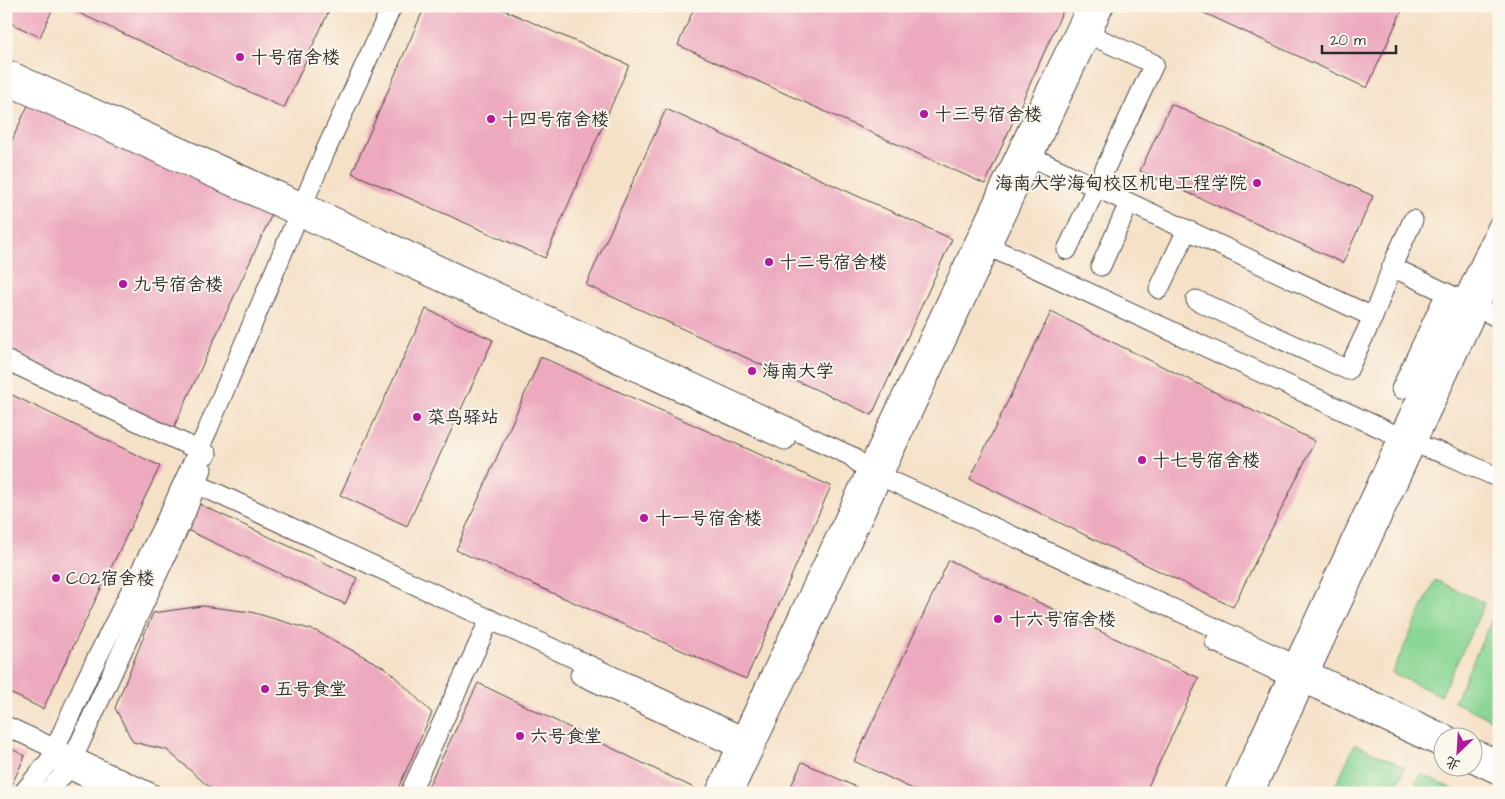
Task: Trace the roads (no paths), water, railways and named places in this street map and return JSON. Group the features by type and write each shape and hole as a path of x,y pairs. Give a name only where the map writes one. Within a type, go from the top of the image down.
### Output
{"street":[{"path":"305,211 325,152 392,6"},
{"path":"23,793 53,754 85,682 189,486 305,211 337,147 402,6"},
{"path":"1083,32 1087,6"},
{"path":"715,793 747,745 1083,32 1104,6"},
{"path":"1067,250 1154,64 1083,32"},
{"path":"12,80 851,456 872,479 1299,675 1432,743"},
{"path":"1025,154 1373,316"},
{"path":"1101,266 1130,203"},
{"path":"1196,300 1348,370 1413,220"},
{"path":"1254,793 1299,675 1409,435 1462,301 1499,224"},
{"path":"1159,289 1187,230"},
{"path":"985,238 1499,478"},
{"path":"1401,389 1462,301 1499,264"},
{"path":"1392,267 1499,318"},
{"path":"6,360 203,452"},
{"path":"189,486 747,745"},
{"path":"46,793 71,763 182,521 189,486"},
{"path":"410,793 488,625"},
{"path":"1299,675 1432,729"},
{"path":"1234,793 1299,675"},
{"path":"6,726 119,793"},
{"path":"6,739 53,754"},
{"path":"733,793 747,745"},
{"path":"1482,752 1499,760"},
{"path":"71,763 151,793"},
{"path":"1482,766 1499,774"}],"place":[{"name":"十号宿舍楼","path":"240,57"},
{"name":"十三号宿舍楼","path":"924,114"},
{"name":"十四号宿舍楼","path":"491,119"},
{"name":"海南大学海甸校区机电工程学院","path":"1257,183"},
{"name":"十二号宿舍楼","path":"769,262"},
{"name":"九号宿舍楼","path":"123,284"},
{"name":"海南大学","path":"752,371"},
{"name":"菜鸟驿站","path":"417,417"},
{"name":"十七号宿舍楼","path":"1142,460"},
{"name":"十一号宿舍楼","path":"644,518"},
{"name":"C02宿舍楼","path":"56,578"},
{"name":"十六号宿舍楼","path":"998,619"},
{"name":"五号食堂","path":"265,689"},
{"name":"六号食堂","path":"520,736"}]}
